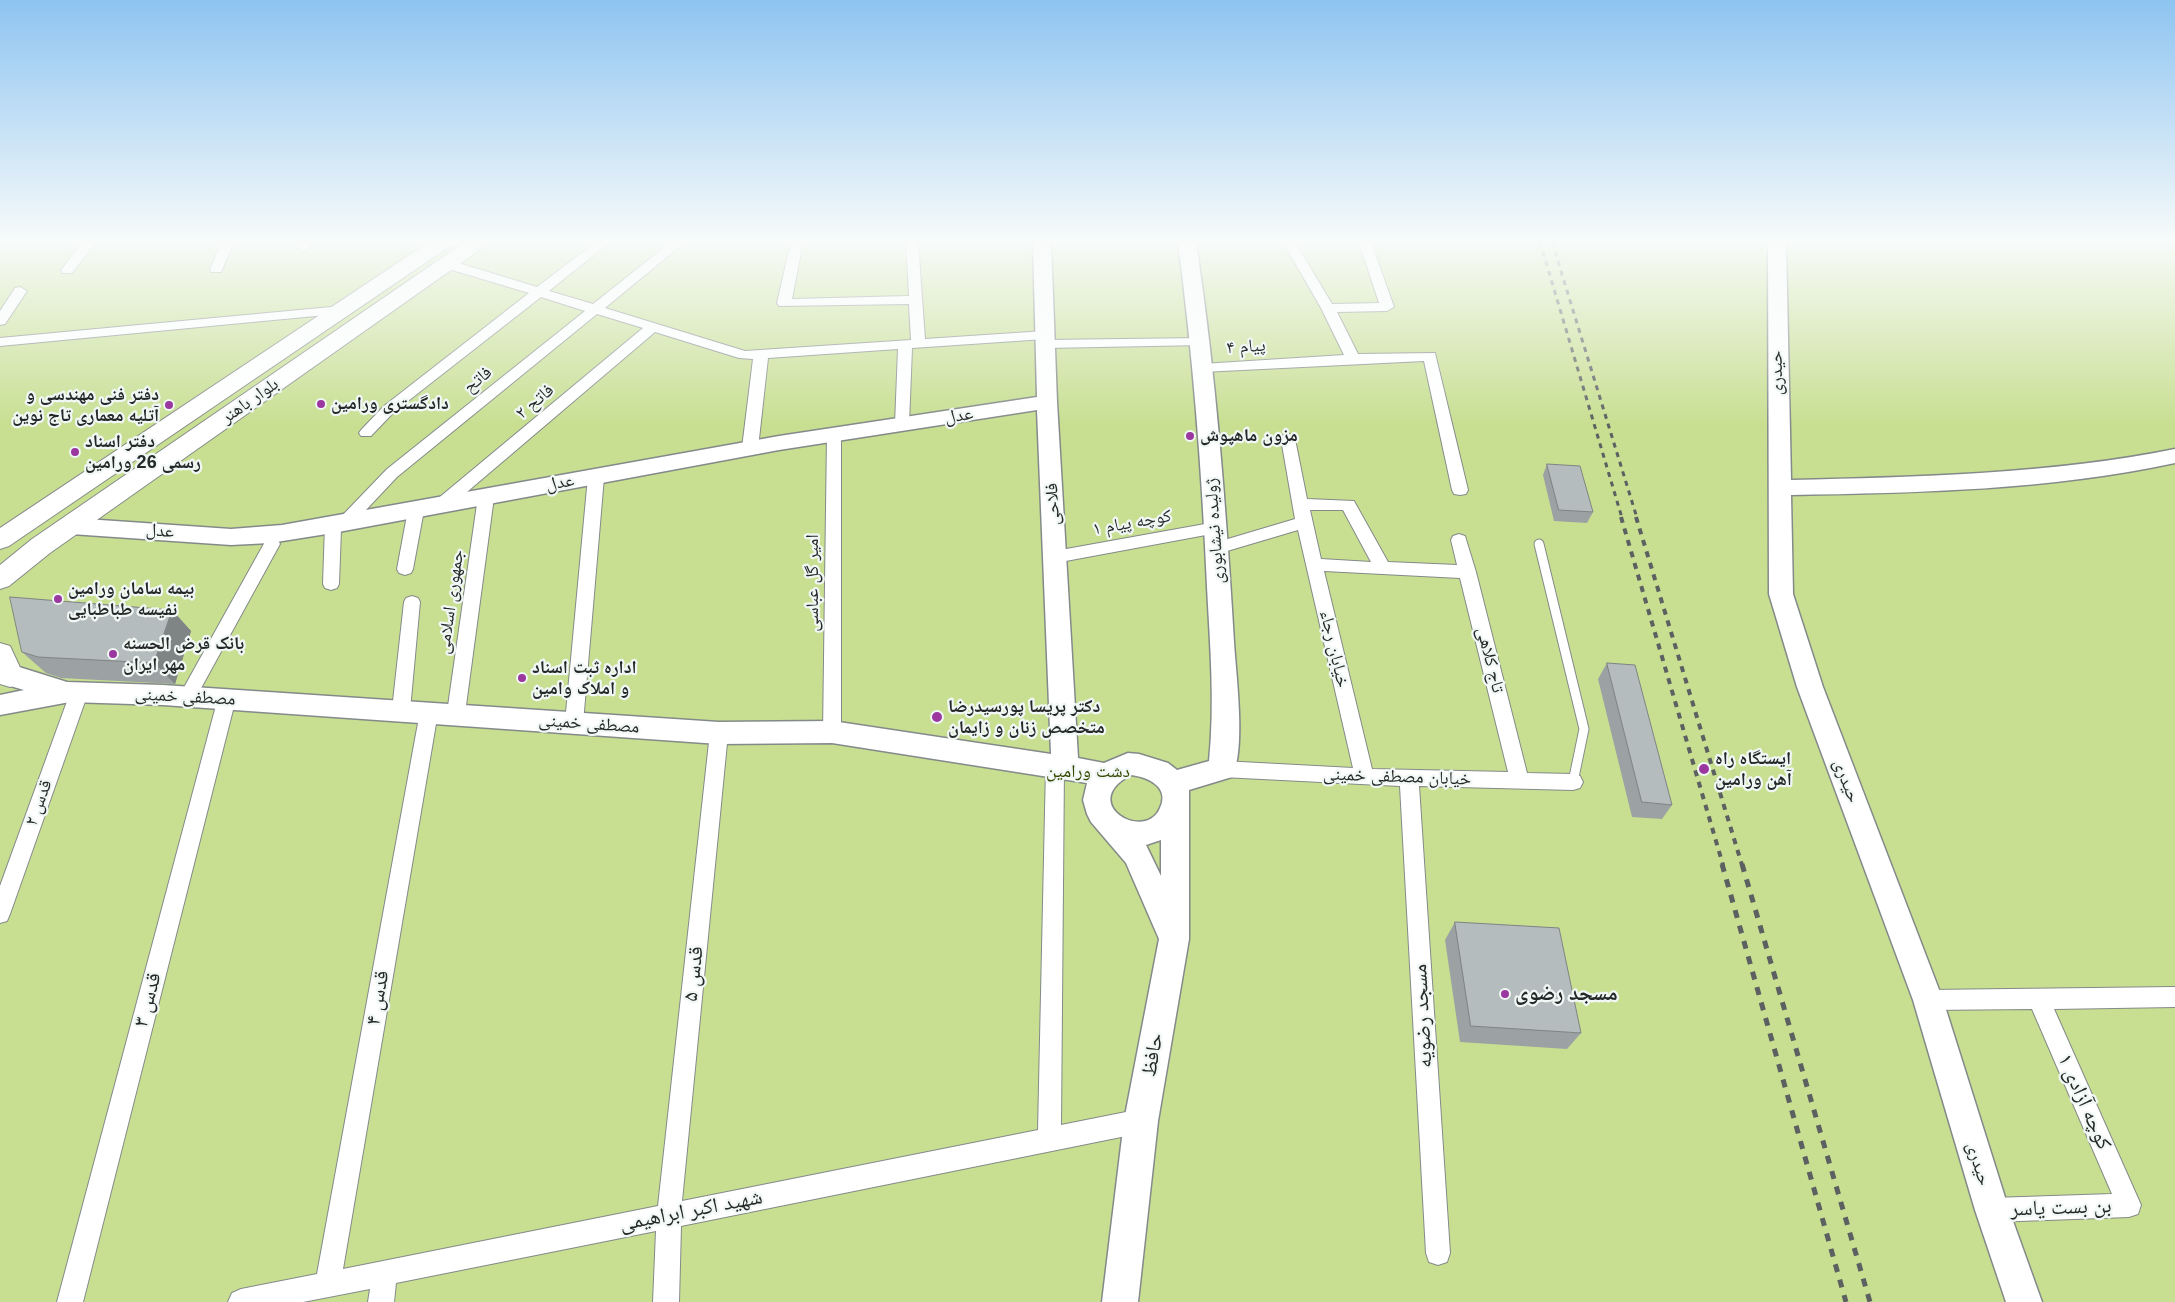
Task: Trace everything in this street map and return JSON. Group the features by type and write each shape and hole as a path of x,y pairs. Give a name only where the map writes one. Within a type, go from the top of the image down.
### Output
{"main road":[{"name":"بلوار باهنر","path":"0,540 353,303"},
{"name":"بلوار باهنر","path":"1,582 71,526 391,303"},
{"name":"فلاحی","path":"1044,303 1047,402 1055,557 1060,766"},
{"name":"ژولیده نیشابوری","path":"1195,303 1200,342 1216,538 1226,722 1222,769"},
{"name":"حیدری","path":"1777,303 1780,594 1810,687 1928,1000 1992,1210 2024,1302"},
{"name":"عدل","path":"71,526 111,526 232,537 338,524 750,448 1047,402"},
{"path":"1780,488 1917,485 2031,476 2150,462 2175,456"},
{"path":"3,667 74,693"},
{"path":"0,705 74,693"},
{"name":"مصطفی خمینی","path":"74,693 226,698 719,733 832,732 1060,766 1105,775"},
{"path":"1115,828 1133,833 1152,832 1167,822 1174,795 1164,774 1153,767 1140,764 1128,764 1115,768 1105,775 1098,785 1095,796 1097,809 1104,820 1115,828 1138,855 1174,939"},
{"path":"1174,795 1222,769"},
{"name":"حافظ","path":"1120,1302 1141,1121 1174,939 1174,795"}],"street":[{"path":"0,321 12,303"},
{"path":"366,433 389,409 524,303"},
{"path":"573,303 744,355 912,344 1046,340 1200,342"},
{"name":"فاتح","path":"338,524 392,474 605,303"},
{"path":"902,424 916,303"},
{"path":"1325,303 1353,358"},
{"path":"1328,308 1387,307 1386,303"},
{"path":"0,342 342,310"},
{"name":"فاتح ۲","path":"440,506 653,327"},
{"path":"750,448 761,354"},
{"name":"پیام ۴","path":"1202,368 1353,358 1430,356 1460,490"},
{"name":"امیر گل عباسی","path":"832,732 834,434"},
{"name":"خیابان رجاء","path":"1288,439 1304,522 1364,777"},
{"path":"574,723 596,477"},
{"name":"جمهوری اسلامی","path":"456,713 486,497"},
{"path":"1300,504 1348,505 1383,568"},
{"path":"405,569 416,510"},
{"name":"کوچه پیام ۱","path":"1055,557 1216,538 1304,522"},
{"path":"331,584 338,524"},
{"name":"تاج کلاهی","path":"1459,540 1520,780"},
{"path":"188,696 272,544"},
{"path":"1314,565 1468,572"},
{"path":"401,710 412,602"},
{"name":"قدس ۲","path":"0,914 74,693"},
{"name":"قدس ۳","path":"70,1302 226,698"},
{"name":"قدس ۴","path":"328,1285 429,712"},
{"name":"قدس ۵","path":"666,1302 669,1215 719,733"},
{"path":"1049,1139 1060,766"},
{"name":"خیابان مصطفی خمینی","path":"1222,769 1364,777 1573,782"},
{"name":"مسجد رضویه","path":"1409,778 1438,1253"},
{"path":"1928,1000 2175,996"},
{"name":"کوچه آزادی ۱","path":"2038,998 2129,1205"},
{"name":"شهید اکبر ابراهیمی","path":"241,1302 1141,1121"},
{"name":"بن بست یاسر","path":"1992,1210 2129,1205"},
{"path":"381,1302 384,1274"}],"lane":[{"path":"1539,544 1584,729 1573,782"}],"green space":[{"name":"دشت ورامین","path":"0,303 2175,303 2175,1302 0,1302"}],"building":[{"path":"1547,464 1580,466 1593,512 1559,510"},
{"path":"10,597 172,610 154,663 38,657 22,652"},
{"path":"1607,663 1635,665 1672,805 1642,802"},
{"name":"مسجد رضوی","path":"1455,922 1559,928 1581,1033 1471,1026"}],"railway":[{"path":"1558,303 1622,518"},
{"path":"1571,303 1637,518"},
{"path":"1621,517 1723,865"},
{"path":"1636,517 1742,865"},
{"path":"1722,864 1846,1302"},
{"path":"1742,864 1870,1302"}],"place":[{"name":"دادگستری ورامین","path":"321,404"},
{"name":"دفتر فنی مهندسی و آتلیه معماری تاج نوین","path":"169,405"},
{"name":"مزون ماهپوش","path":"1190,436"},
{"name":"دفتر اسناد رسمی 26 ورامین","path":"75,452"},
{"name":"بیمه سامان ورامین نفیسه طباطبایی","path":"58,599"},
{"name":"بانک قرض الحسنه مهر ایران","path":"113,654"},
{"name":"اداره ثبت اسناد و املاک وامین","path":"522,678"},
{"name":"دکتر پریسا پورسیدرضا متخصص زنان و زایمان","path":"937,717"},
{"name":"ایستگاه راه آهن ورامین","path":"1704,769"},
{"name":"مسجد رضوی","path":"1505,994"}]}
